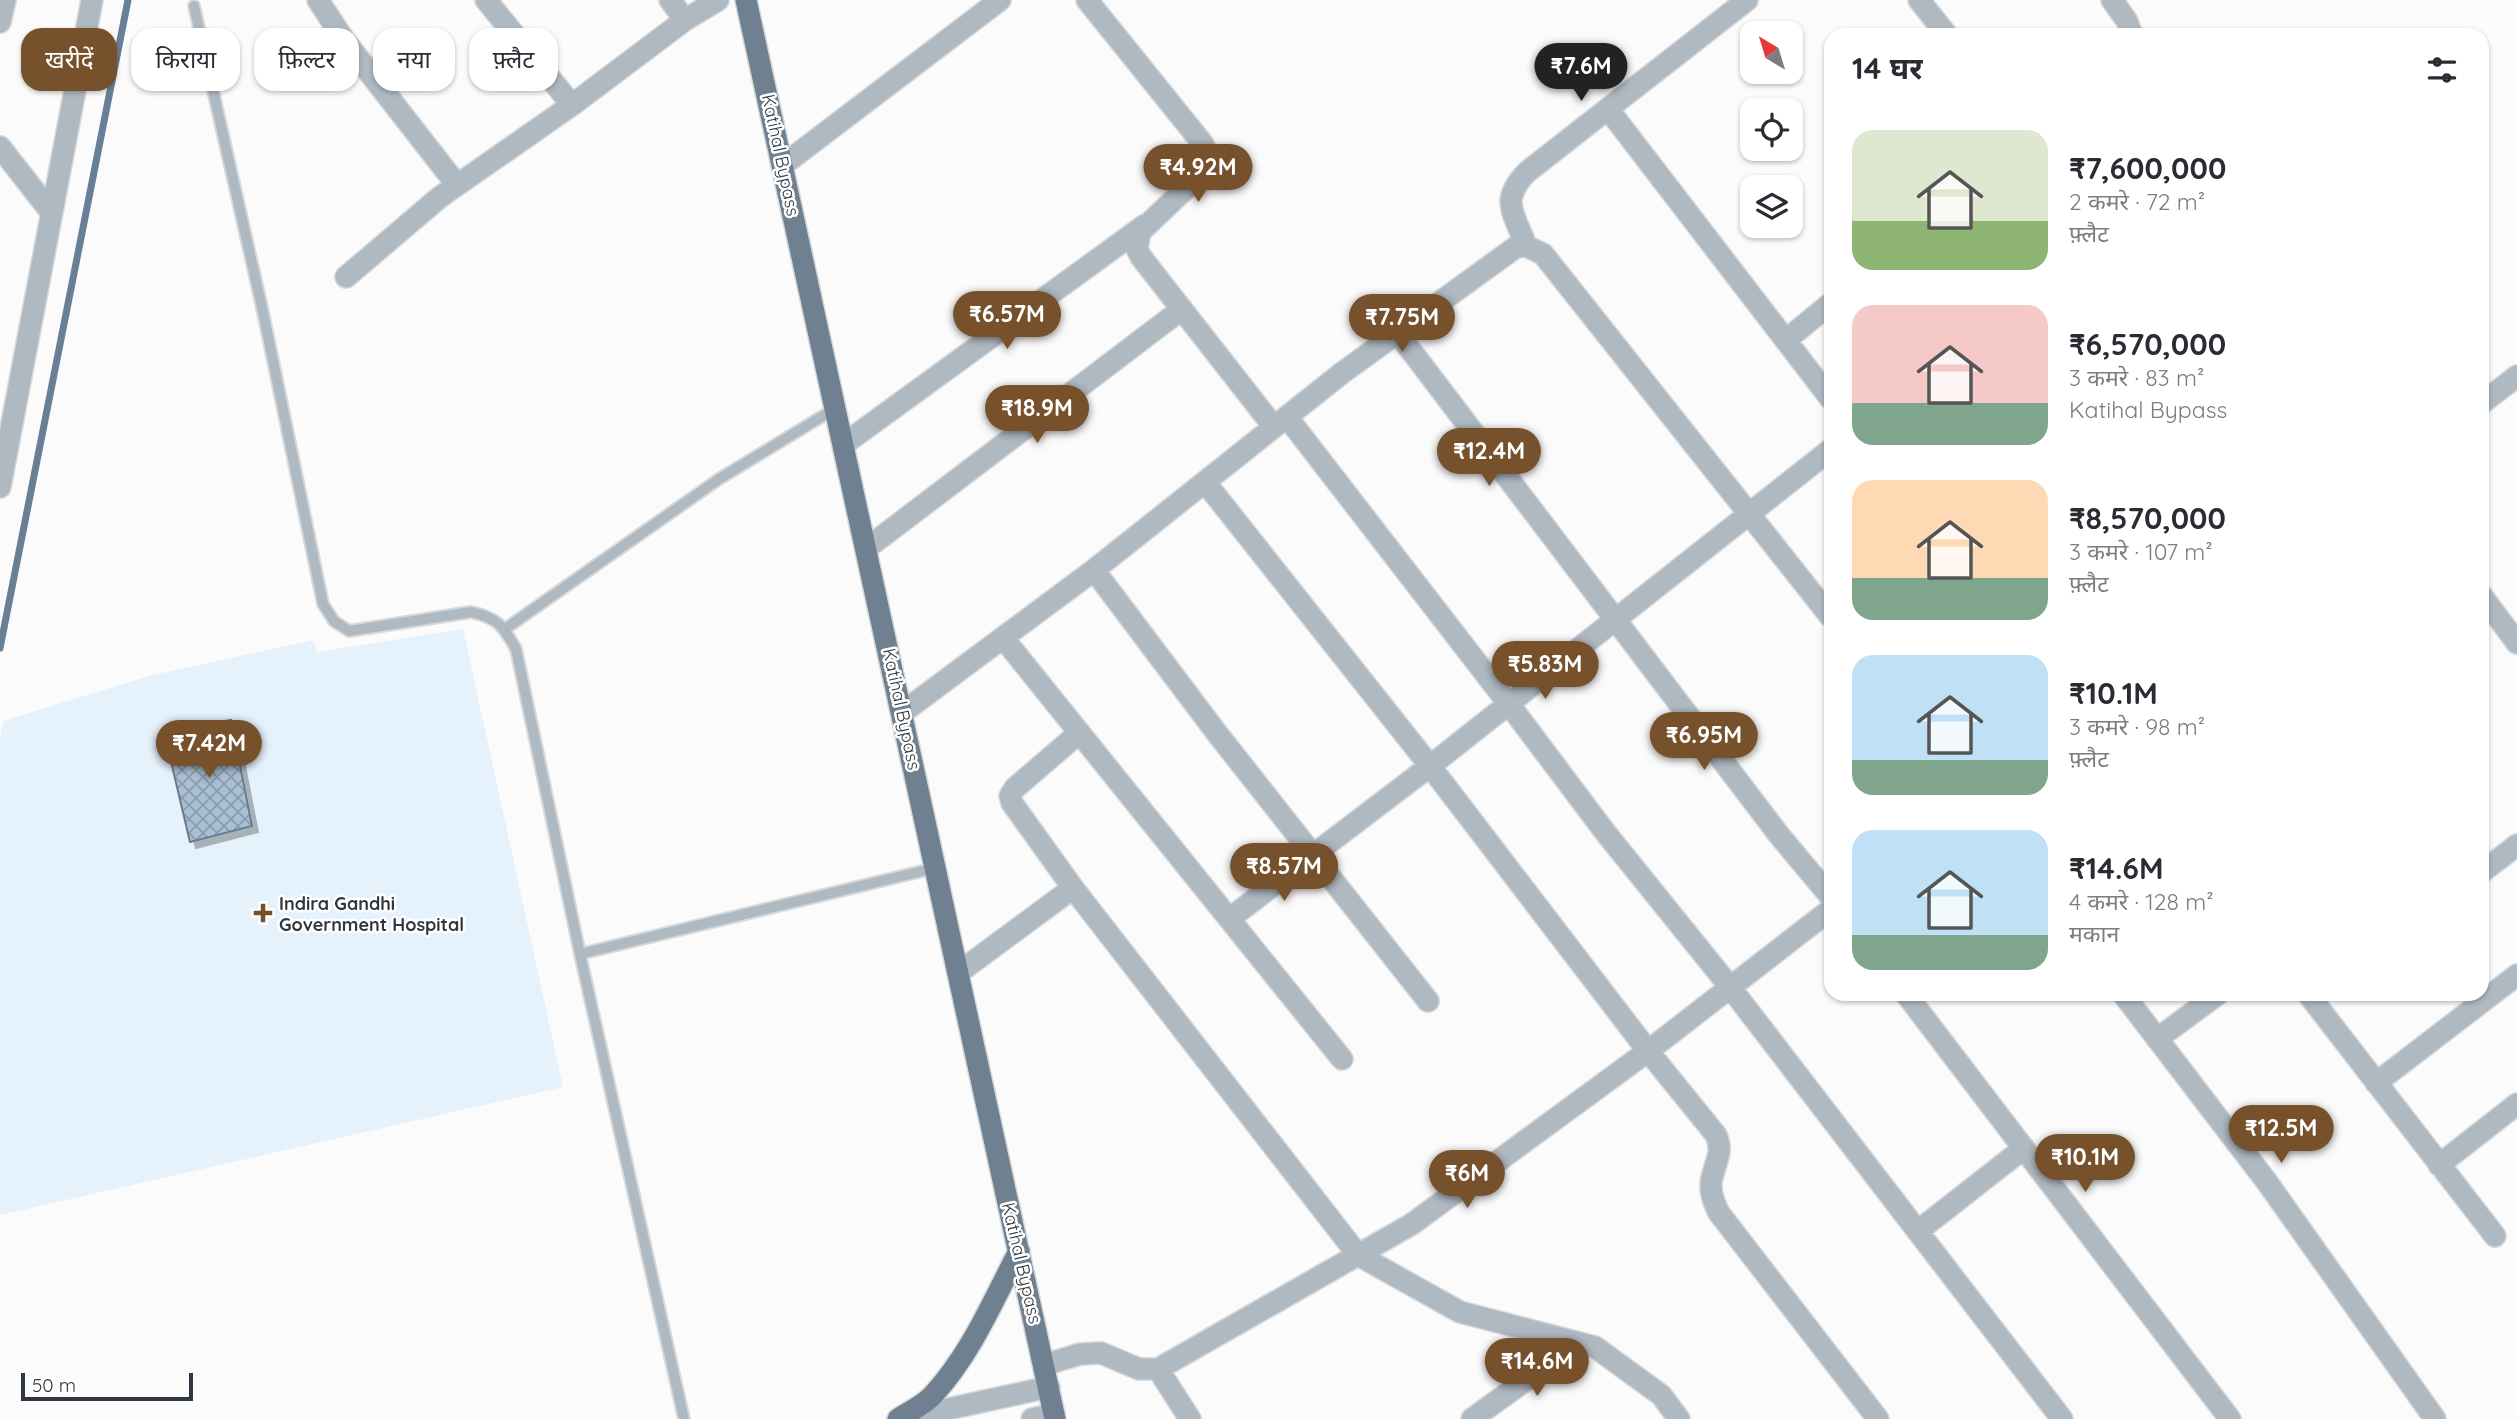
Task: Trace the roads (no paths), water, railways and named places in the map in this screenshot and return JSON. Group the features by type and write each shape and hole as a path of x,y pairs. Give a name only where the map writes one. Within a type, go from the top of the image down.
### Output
{"main road":[{"name":"Katihal Bypass","path":"746,0 1055,1417"},
{"path":"899,1419 932,1396 958,1361 986,1317 1019,1251"}],"street":[{"path":"0,22 5,0"},
{"path":"0,486 92,0"},
{"path":"318,0 344,40 457,185"},
{"path":"486,0 572,105"},
{"path":"670,0 685,20"},
{"path":"346,277 457,185 572,105 685,20 718,0"},
{"path":"783,165 1000,0"},
{"path":"844,444 1146,224 1208,166 1203,144 1087,0"},
{"path":"1526,246 1511,204 1510,194 1516,184 1527,172 1747,0"},
{"path":"1919,0 1941,28"},
{"path":"2112,0 2130,28"},
{"path":"1608,109 1824,390"},
{"path":"0,147 51,212"},
{"path":"1146,224 1137,239 1137,249 1182,309 1280,422 1508,703 1605,832 1730,987 2062,1419"},
{"path":"903,712 1094,570 1396,332 1516,247 1526,246 1543,254 1824,608"},
{"path":"867,548 1182,309"},
{"path":"1786,340 1824,309"},
{"path":"1396,332 1779,835 1824,890"},
{"path":"2489,398 2517,376"},
{"path":"1229,919 1430,765 1824,455"},
{"path":"1205,482 1430,765 1648,1052 1716,1135 1720,1153 1712,1175 1711,1188 1719,1213 1878,1419"},
{"path":"1094,570 1216,732 1428,1001"},
{"path":"2489,605 2517,643"},
{"path":"1004,639 1342,1059"},
{"path":"1079,733 1015,788 1010,796 1012,803 1073,888 1358,1255 1460,1312 1595,1348 1661,1395 1679,1419"},
{"path":"2489,867 2517,845"},
{"path":"958,973 1073,888"},
{"path":"1044,1365 1080,1354 1101,1353 1139,1369 1158,1370 1412,1224 1648,1052 1824,916"},
{"path":"2489,996 2517,975"},
{"path":"1911,1001 2230,1419"},
{"path":"2128,1001 2267,1182 2435,1419"},
{"path":"2157,1039 2209,1001"},
{"path":"2315,1001 2495,1236"},
{"path":"2376,1083 2483,1001"},
{"path":"2439,1165 2517,1104"},
{"path":"1918,1231 2024,1148"},
{"path":"1472,1419 1497,1412 1577,1343"},
{"path":"1158,1370 1190,1419"},
{"path":"899,1419 1049,1387"},
{"path":"1032,1419 1055,1417"}],"lane":[{"path":"194,6 263,312 323,604 334,621 349,631 471,612 489,616 505,629 516,649 580,954 684,1419"},
{"path":"505,629 719,479 836,408"},
{"path":"580,954 935,867"}],"waterway":[{"path":"0,648 128,0"}],"place":[{"name":"Indira Gandhi Government Hospital","path":"263,913"}]}
